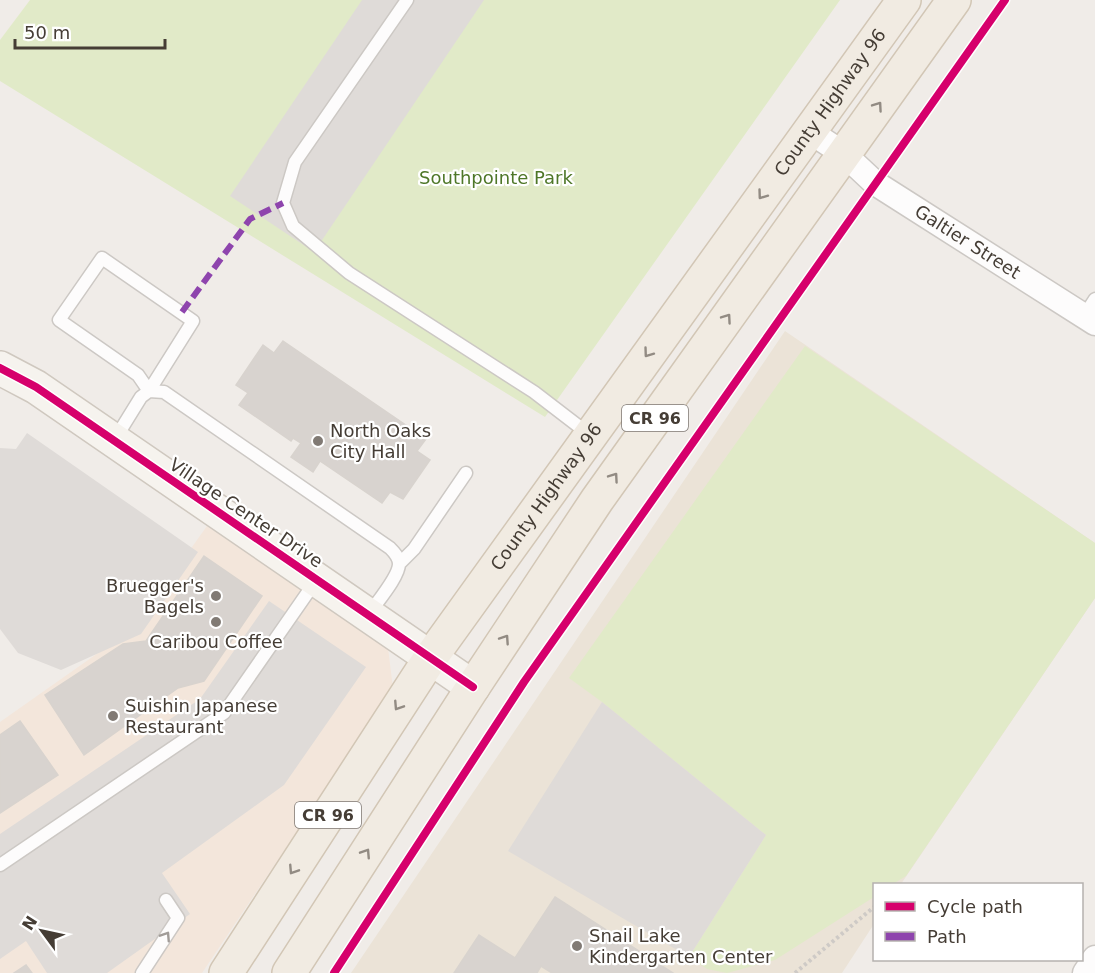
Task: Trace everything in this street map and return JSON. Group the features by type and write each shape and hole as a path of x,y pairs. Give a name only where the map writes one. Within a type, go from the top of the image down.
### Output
{"main road":[{"name":"County Highway 96","path":"226,973 430,657 904,0"},
{"name":"CR 96","path":"289,973 473,687 597,500 954,0"}],"street":[{"name":"Galtier Street","path":"809,131 844,154 875,183 1091,313"},
{"name":"Village Center Drive","path":"0,368 36,387 473,687"},
{"path":"1085,973 1095,958"}],"lane":[{"path":"407,0 295,162 283,203 293,226 349,273 534,392 590,435"},
{"path":"114,441 141,398 149,391 193,321 102,258 59,320 138,375 149,391"},
{"path":"149,391 164,392 390,548 399,564 397,573 368,615"},
{"path":"399,564 414,549 466,473"},
{"path":"0,866 224,713 317,580"},
{"path":"142,973 178,918 166,900"}],"path":[{"path":"795,973 873,908"}],"shaded area":[{"path":"362,0 484,0 314,252 230,196"},
{"path":"785,331 1095,543 1095,598 902,883 873,883 873,926 842,973 351,973"},
{"path":"27,433 198,552 141,634 61,670 18,653 0,629 0,448 16,449"},
{"path":"207,526 388,648 393,688 202,973 0,973 0,722 135,627"},
{"path":"269,601 366,667 284,785 162,873 190,914 107,973 47,973 26,941 0,959 0,834 200,699"},
{"path":"602,702 766,835 689,957 508,851"}],"green space":[{"name":"Southpointe Park","path":"30,0 840,0 545,417 0,81 0,40"},
{"path":"805,346 1095,543 1095,598 906,876 895,883 873,883 873,898 775,960 727,973 707,969 689,957 766,835 569,678"}],"building":[{"path":"283,341 426,439 417,451 430,460 403,499 390,492 382,503 320,461 313,472 291,457 301,443 293,438 291,441 239,405 248,393 236,385 263,345 274,353"},
{"path":"204,556 262,596 204,681 178,688 84,755 45,695 123,644 146,641"},
{"path":"20,721 58,775 0,813 0,735"},
{"name":"Snail Lake Kindergarten Center","path":"555,897 673,973 552,973 541,966 537,973 454,973 479,935 515,958"},
{"path":"26,965 32,973 14,973"}],"marked path":[{"path":"182,312 250,219 283,203"}],"cycle path":[{"path":"334,973 524,682 1005,0"},
{"path":"0,368 36,387 473,687"}],"place":[{"name":"North Oaks City Hall","path":"318,441"},
{"name":"Bruegger's Bagels","path":"216,596"},
{"name":"Caribou Coffee","path":"216,622"},
{"name":"Suishin Japanese Restaurant","path":"113,716"},
{"name":"Snail Lake Kindergarten Center","path":"577,946"}]}
